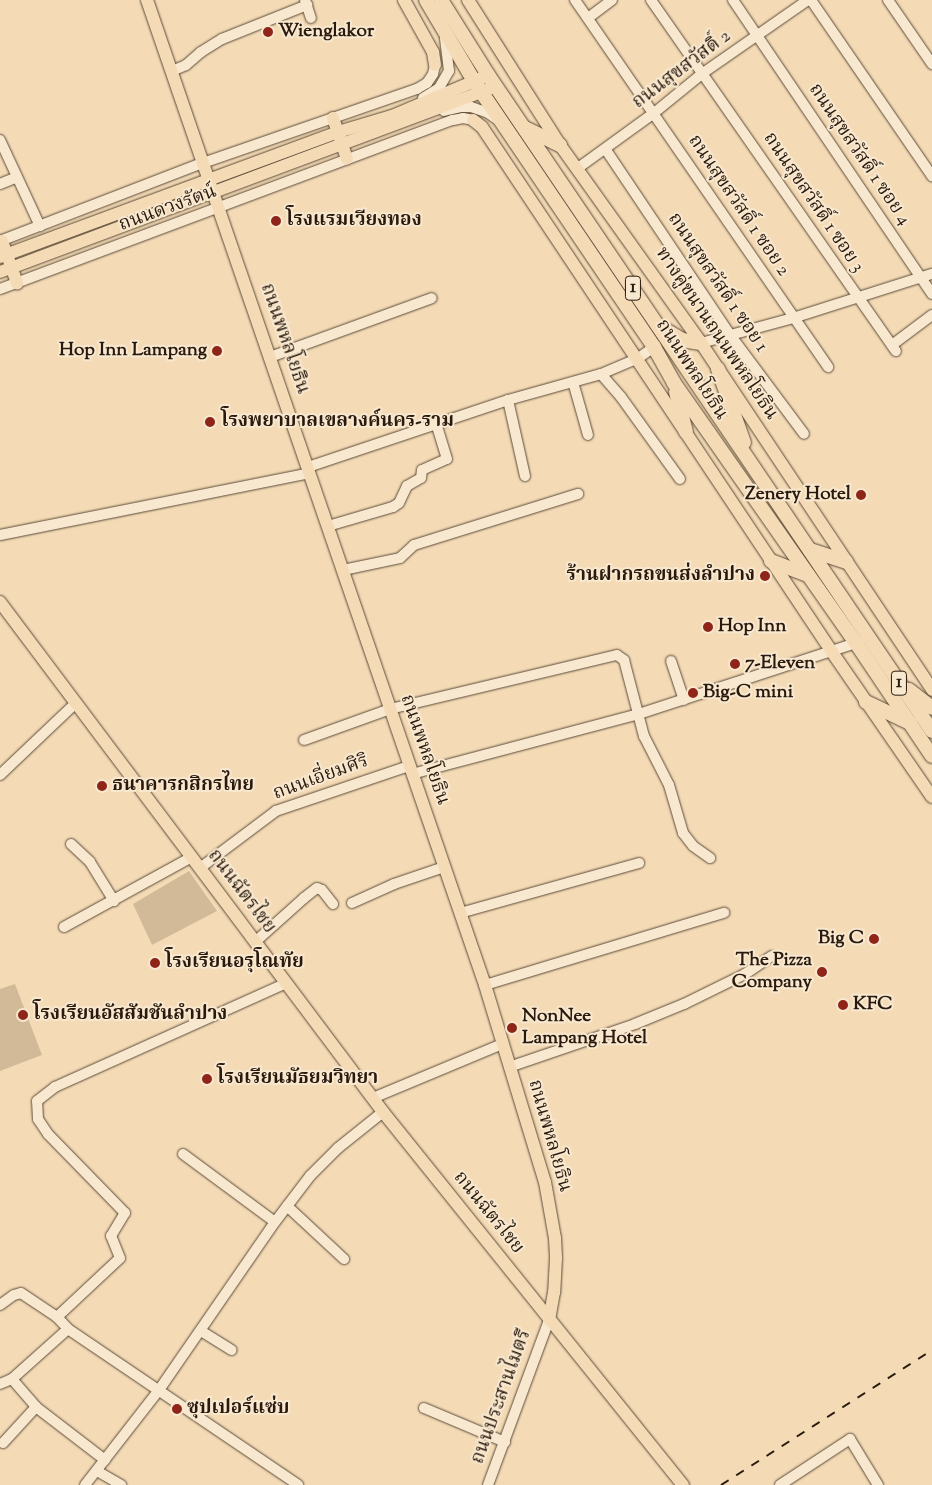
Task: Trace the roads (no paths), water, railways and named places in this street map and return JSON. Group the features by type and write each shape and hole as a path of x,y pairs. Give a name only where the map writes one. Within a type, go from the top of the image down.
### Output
{"highway":[{"name":"ถนนพหลโยธิน","path":"426,0 478,87 654,348 674,383 808,575 900,684 932,731"},
{"name":"ถนนพหลโยธิน","path":"441,0 492,81 810,550 910,724 932,756"},
{"path":"524,127 560,145"},
{"path":"659,326 682,340 701,343"},
{"path":"718,369 752,464"},
{"path":"674,383 686,432"},
{"path":"810,550 846,562"},
{"path":"771,560 808,575"},
{"path":"900,684 932,708"},
{"path":"868,706 910,724"}],"main road":[{"name":"ถนนพหลโยธิน","path":"147,0 220,208 485,985 545,1182 555,1238 554,1292 549,1320"},
{"path":"404,0 434,52 435,65"},
{"name":"ทางคู่ขนานถนนพหลโยธิน","path":"468,0 560,145 701,343 932,690"},
{"path":"4,256 338,132 392,116 492,81"},
{"path":"6,270 425,115 478,87"},
{"path":"332,118 347,159"},
{"name":"1","path":"473,120 482,127 868,706 932,797"},
{"path":"1,241 6,270 17,282"},
{"name":"ถนนฉัตรไชย","path":"0,602 4,616 76,703 372,1098 549,1320"},
{"path":"549,1320 683,1485"}],"street":[{"name":"ถนนสุขสวัสดิ์ 1 ซอย 2","path":"574,0 828,367"},
{"path":"588,18 612,0"},
{"name":"ถนนสุขสวัสดิ์ 1 ซอย 3","path":"651,0 894,348 932,315"},
{"name":"ถนนสุขสวัสดิ์ 1 ซอย 4","path":"733,0 932,294"},
{"path":"809,0 932,176"},
{"name":"ถนนสุขสวัสดิ์ 2","path":"578,168 606,150 703,73 809,0"},
{"path":"888,0 932,64"},
{"path":"172,71 186,65 201,52 222,39 306,3 311,18"},
{"path":"392,116 439,88 445,80 449,71 449,62 444,30"},
{"path":"1,241 204,163 418,89 427,83 433,74 435,65"},
{"path":"425,115 461,107 471,107 488,113 503,124"},
{"name":"ถนนดวงรัตน์","path":"0,289 453,120 463,118 473,120"},
{"path":"0,140 40,226"},
{"name":"ถนนสุขสวัสดิ์ 1 ซอย 1","path":"606,150 731,336 804,434"},
{"path":"0,184 17,177"},
{"path":"701,343 794,318 932,274"},
{"path":"270,357 432,298"},
{"path":"0,535 309,470 508,400 601,374 637,359 654,348"},
{"path":"601,374 621,397 680,479"},
{"path":"573,382 588,435"},
{"path":"508,400 525,476"},
{"path":"328,526 393,508 399,503 406,486 420,478 422,470 446,458 436,424"},
{"path":"343,570 400,558 414,545 578,494"},
{"name":"ถนนเอี่ยมศิริ","path":"64,928 114,901 196,862 276,811 411,770 638,714 832,652 861,639"},
{"path":"304,740 390,710 617,655 624,660 644,736 675,799 683,833 693,846 710,858"},
{"path":"671,661 684,700"},
{"path":"0,775 76,703"},
{"path":"71,844 90,862 114,901"},
{"path":"460,913 639,863"},
{"path":"352,903 394,884 444,867"},
{"path":"256,942 304,898 318,888 333,904"},
{"path":"485,985 724,913"},
{"path":"509,1067 635,1024 684,1004 745,974 772,956"},
{"path":"57,1317 120,1258 111,1236 125,1214 48,1134 38,1119 37,1101 55,1087 286,983"},
{"path":"372,1098 502,1044"},
{"path":"85,1485 202,1331 275,1222 310,1176 338,1148 383,1112"},
{"path":"183,1154 275,1222"},
{"path":"287,1206 344,1259"},
{"path":"0,1305 14,1295 21,1293 57,1317 68,1329 298,1485"},
{"name":"ถนนประสานไมตรี","path":"488,1485 549,1320"},
{"path":"0,1384 12,1379 68,1329"},
{"path":"202,1331 231,1350"},
{"path":"12,1379 36,1407 105,1460"},
{"path":"3,1443 36,1407"},
{"path":"424,1408 505,1442"},
{"path":"780,1485 850,1439 878,1485"},
{"path":"97,1471 121,1485"}],"railway":[{"path":"721,1485 932,1350"}],"place":[{"name":"Wienglakor","path":"268,32"},
{"name":"โรงแรมเวียงทอง","path":"276,221"},
{"name":"Hop Inn Lampang","path":"217,351"},
{"name":"โรงพยาบาลเขลางค์นคร-ราม","path":"210,422"},
{"name":"Zenery Hotel","path":"861,495"},
{"name":"ร้านฝากรถขนส่งลำปาง","path":"765,576"},
{"name":"Hop Inn","path":"708,627"},
{"name":"7-Eleven","path":"735,664"},
{"name":"Big-C mini","path":"693,693"},
{"name":"ธนาคารกสิกรไทย","path":"102,786"},
{"name":"Big C","path":"874,939"},
{"name":"โรงเรียนอรุโณทัย","path":"155,963"},
{"name":"The Pizza Company","path":"822,972"},
{"name":"KFC","path":"843,1005"},
{"name":"โรงเรียนอัสสัมชันลำปาง","path":"23,1015"},
{"name":"NonNee Lampang Hotel","path":"512,1028"},
{"name":"โรงเรียนมัธยมวิทยา","path":"207,1079"},
{"name":"ซุปเปอร์แซ่บ","path":"177,1409"}]}
